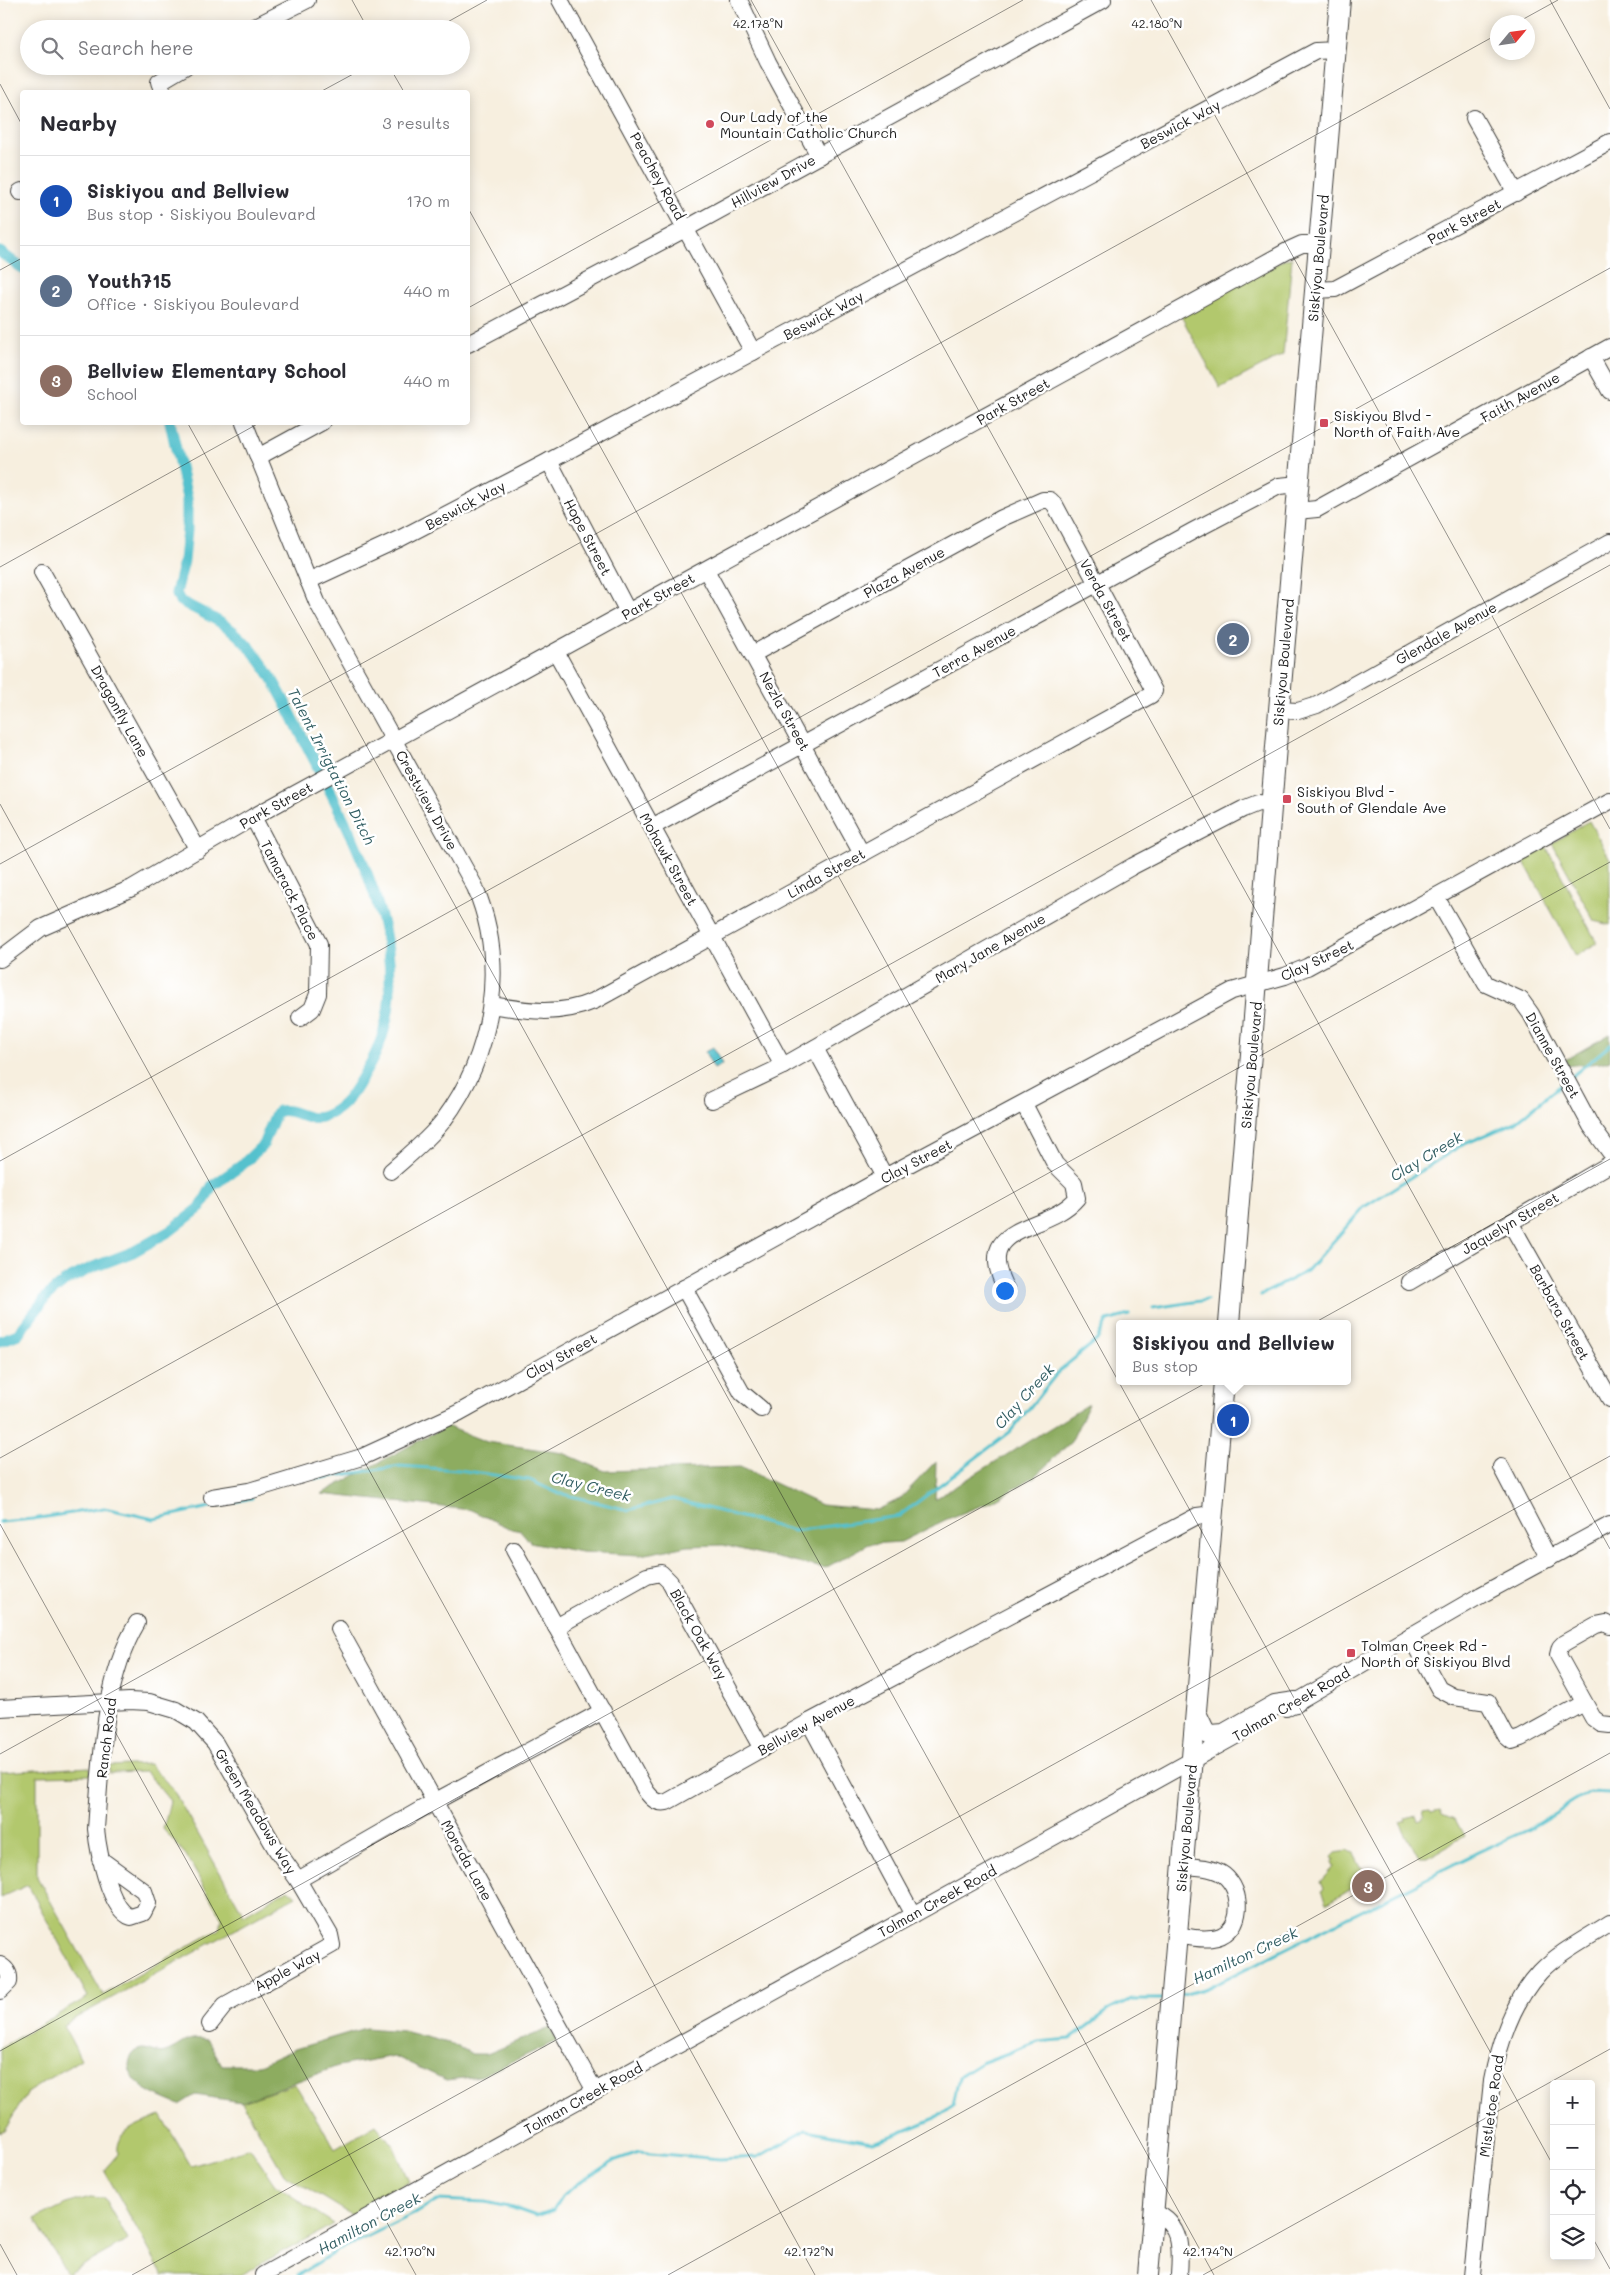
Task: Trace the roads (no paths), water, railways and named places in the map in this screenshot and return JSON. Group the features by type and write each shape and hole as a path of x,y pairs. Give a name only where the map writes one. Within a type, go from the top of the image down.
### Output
{"main road":[{"name":"Siskiyou Boulevard","path":"1229,1320 1340,0"},
{"name":"Siskiyou Boulevard","path":"1148,2275 1224,1385"},
{"path":"1196,1713 1205,1732 1218,1735 1224,1734 1274,1705 1296,1702"}],"street":[{"path":"268,20 308,0"},
{"name":"Peachey Road","path":"560,0 687,228 753,352"},
{"path":"739,0 757,34 768,62 818,156"},
{"name":"Hillview Drive","path":"470,343 687,228 1103,0"},
{"name":"Beswick Way","path":"308,582 402,538 549,461 1316,51 1336,50"},
{"path":"162,90 159,82 171,75"},
{"path":"1474,118 1516,193"},
{"name":"Park Street","path":"1316,290 1335,289 1610,142"},
{"name":"Park Street","path":"0,959 41,928 132,888 253,817 1291,249 1302,244 1319,244"},
{"name":"Faith Avenue","path":"1297,510 1317,509 1610,347"},
{"path":"1591,357 1610,391"},
{"name":"Crestview Drive","path":"245,425 308,582 482,904 490,929 492,951 491,1005 482,1049 461,1093 432,1134 390,1171"},
{"path":"258,457 317,425"},
{"name":"Hope Street","path":"549,461 628,612"},
{"name":"Terra Avenue","path":"652,827 1097,583 1279,486 1299,484"},
{"name":"Plaza Avenue","path":"753,654 1023,508 1043,500 1050,500 1055,504"},
{"name":"Verda Street","path":"1055,504 1154,686 1151,695"},
{"name":"Glendale Avenue","path":"1279,710 1298,711 1317,704 1610,542"},
{"name":"Nezla Street","path":"706,570 862,854"},
{"name":"Dragonfly Lane","path":"42,572 198,850"},
{"name":"Mohawk Street","path":"556,652 783,1066"},
{"name":"Linda Street","path":"491,1005 542,1012 578,1008 1151,695"},
{"name":"Clay Street","path":"212,1497 249,1491 362,1457 458,1413 885,1177 1232,991 1308,967 1610,801"},
{"name":"Mary Jane Avenue","path":"712,1100 783,1066 1133,866 1243,809 1258,803 1272,804"},
{"name":"Tamarack Place","path":"253,817 318,944 318,994 312,1009 300,1018"},
{"name":"Dianne Street","path":"1436,897 1486,984 1522,1000 1591,1126 1610,1152"},
{"path":"815,1048 885,1177"},
{"path":"1007,1291 1000,1278 996,1262 1002,1242 1017,1230 1066,1208 1077,1198 1074,1182 1055,1164 1024,1104"},
{"name":"Jaquelyn Street","path":"1409,1282 1511,1224 1610,1164"},
{"name":"Barbara Street","path":"1511,1224 1610,1400"},
{"path":"684,1288 742,1393 761,1410"},
{"path":"1501,1467 1549,1559"},
{"name":"Bellview Avenue","path":"514,1550 646,1791 657,1802 668,1802 809,1722 1196,1516 1213,1514"},
{"name":"Tolman Creek Road","path":"263,2275 1192,1760 1481,1595 1610,1525"},
{"name":"Black Oak Way","path":"556,1627 647,1576 661,1573 670,1582 762,1749"},
{"name":"Ranch Road","path":"100,1859 96,1829 109,1703 119,1659 137,1623"},
{"path":"1610,1626 1601,1624 1582,1634 1560,1647 1558,1655 1596,1721 1610,1725"},
{"name":"Morada Lane","path":"340,1630 595,2091"},
{"path":"1410,1636 1439,1689 1454,1697 1488,1702 1506,1736 1512,1741 1584,1703"},
{"name":"Green Meadows Way","path":"0,1708 128,1701 160,1704 176,1710 206,1731 215,1743 276,1849 298,1880 434,1802 603,1711"},
{"path":"809,1722 913,1915"},
{"path":"1177,1935 1213,1938 1232,1928 1238,1916 1238,1902 1235,1890 1226,1877 1216,1871 1183,1866"},
{"name":"Apple Way","path":"210,2024 224,2005 332,1945 330,1935 298,1880"},
{"name":"Mistletoe Road","path":"1472,2275 1492,2081 1497,2053 1509,2022 1540,1973 1561,1955 1610,1923"},
{"path":"0,1965 10,1977 10,1982 0,1991"},
{"path":"1154,2212 1166,2217 1175,2231 1181,2258 1179,2275"}],"water":[{"path":"713,1047 722,1064 714,1069 705,1052"}],"waterway":[{"name":"Talent Irrigtation Ditch","path":"0,252 20,267"},
{"name":"Talent Irrigtation Ditch","path":"0,1341 18,1334 47,1296 65,1281 91,1268 133,1252 170,1231 201,1207 212,1186 242,1165 263,1145 276,1113 286,1111 318,1118 341,1107 366,1071 384,1032 390,991 388,949 378,906 364,864 346,823 285,701 257,656 233,631 180,601 176,593 184,561 187,530 187,498 171,425"},
{"name":"Clay Creek","path":"1571,1077 1610,1045"},
{"name":"Clay Creek","path":"1261,1295 1307,1271 1364,1207 1460,1146 1516,1122 1562,1084"},
{"name":"Clay Creek","path":"1153,1308 1207,1300"},
{"name":"Clay Creek","path":"316,1479 400,1466 459,1470 530,1480 555,1492 628,1510 673,1499 794,1531 899,1516 1010,1432 1059,1371 1097,1340 1107,1321 1129,1315"},
{"name":"Clay Creek","path":"0,1522 104,1508 154,1519 252,1498"},
{"name":"Hamilton Creek","path":"1179,1996 1207,1988 1478,1852 1527,1830 1589,1792 1610,1793"},
{"name":"Hamilton Creek","path":"298,2275 335,2252 414,2214 437,2200 485,2202 513,2208 536,2216 554,2210 563,2195 585,2179 613,2161 639,2152 720,2159 758,2157 806,2130 872,2142 895,2135 938,2117 953,2105 959,2077 981,2063 1038,2042 1070,2039 1109,2010 1131,1999 1165,1999"}],"place":[{"name":"Our Lady of the Mountain Catholic Church","path":"710,124"},
{"name":"Siskiyou Blvd - North of Faith Ave","path":"1324,423"},
{"name":"Youth715","path":"1233,639"},
{"name":"Siskiyou Blvd - South of Glendale Ave","path":"1287,799"},
{"name":"Siskiyou and Bellview","path":"1233,1420"},
{"name":"Tolman Creek Rd - North of Siskiyou Blvd","path":"1351,1653"},
{"name":"Bellview Elementary School","path":"1368,1886"}]}
